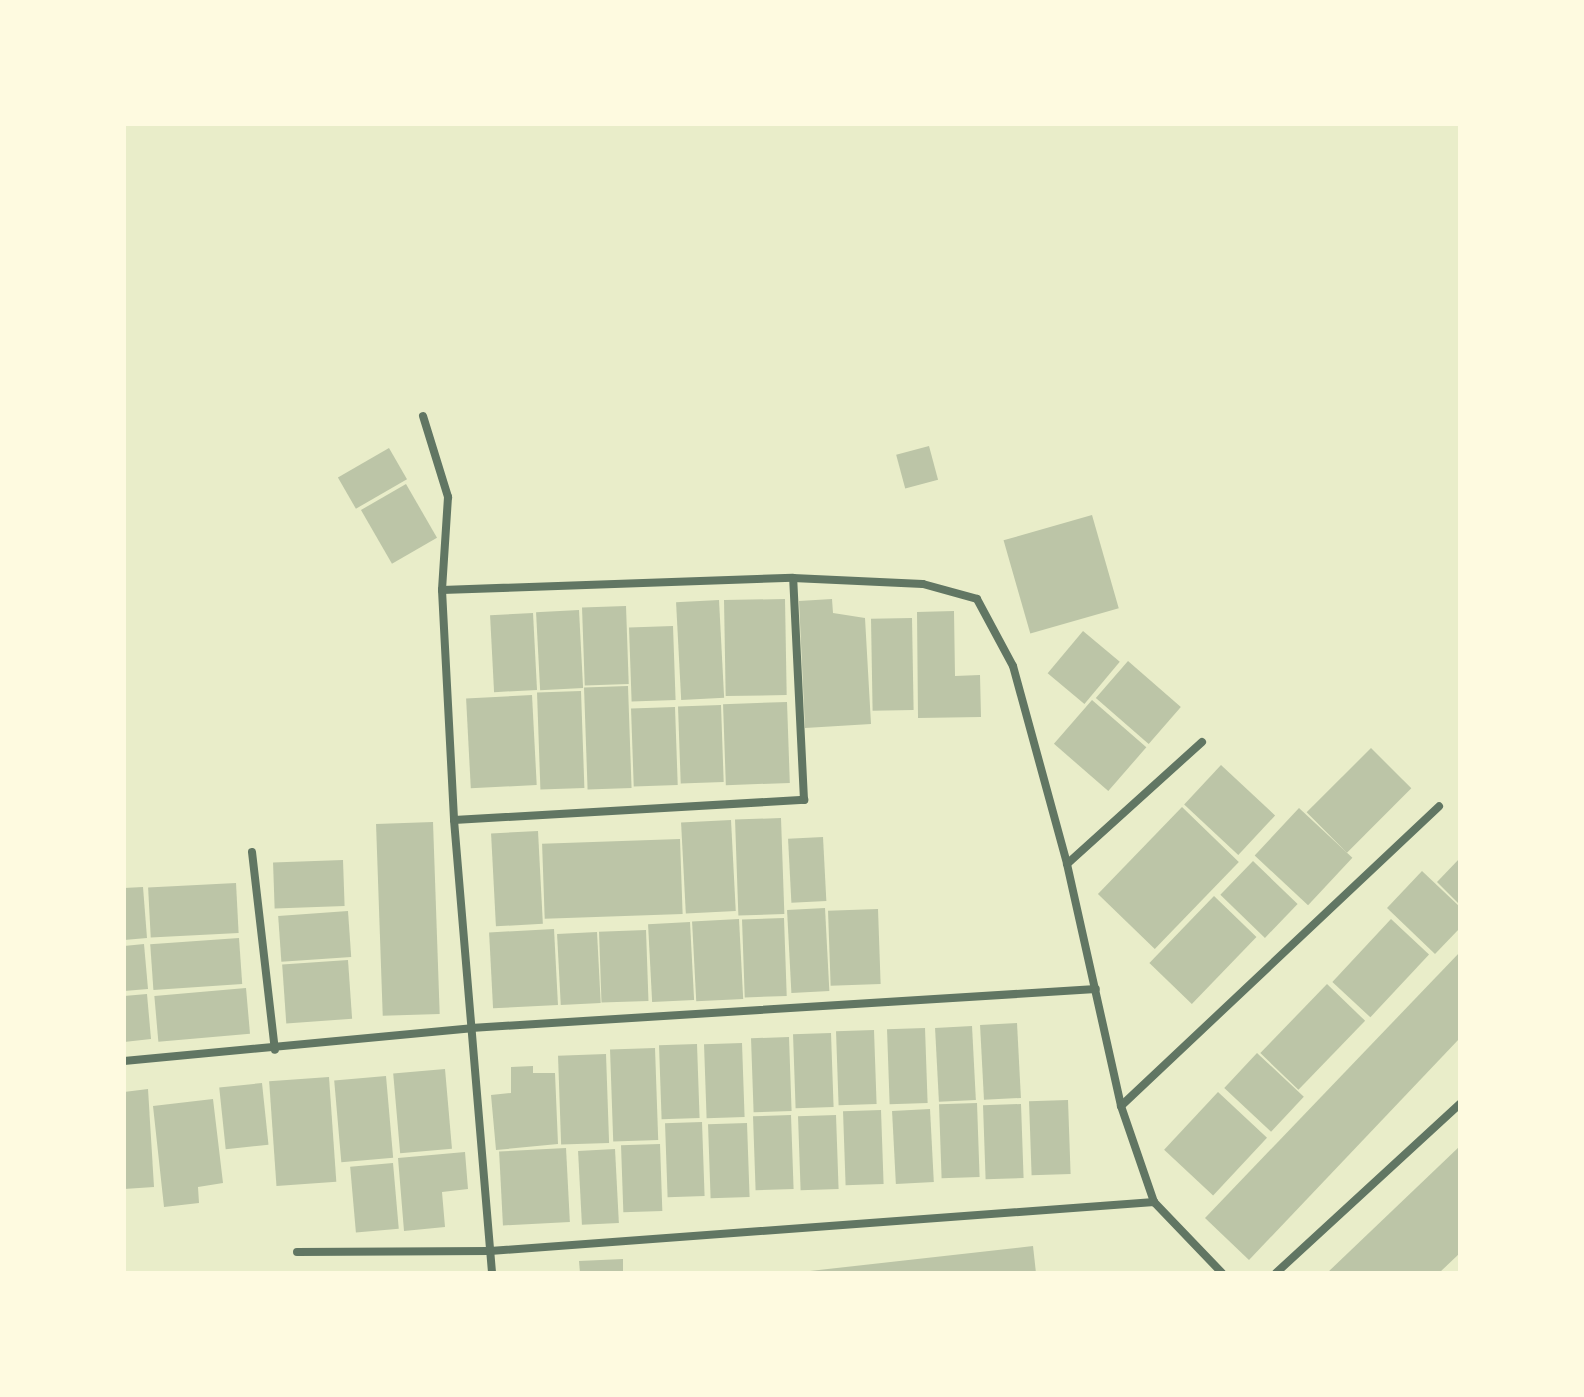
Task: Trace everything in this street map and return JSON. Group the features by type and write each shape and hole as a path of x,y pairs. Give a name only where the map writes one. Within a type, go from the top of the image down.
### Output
{"street":[{"path":"423,416 448,497 442,590 454,820 492,1273"},
{"path":"442,590 793,578 923,584 977,599 1013,666 1067,864 1121,1106 1154,1202 1222,1273"},
{"path":"454,820 804,800 793,578"},
{"path":"1067,864 1202,742"},
{"path":"1121,1106 1439,806"},
{"path":"252,852 275,1050"},
{"path":"124,1061 275,1050 471,1028 1096,989"},
{"path":"1276,1273 1460,1104"},
{"path":"297,1252 490,1251 1154,1202"}],"building":[{"path":"929,446 938,480 905,489 896,455"},
{"path":"389,448 407,479 356,509 338,478"},
{"path":"406,484 437,538 392,564 361,510"},
{"path":"1092,515 1119,608 1030,634 1004,540"},
{"path":"785,599 787,695 726,696 724,600"},
{"path":"832,599 833,613 865,618 871,724 805,728 799,601"},
{"path":"719,600 724,698 681,700 676,602"},
{"path":"626,606 629,684 585,685 582,608"},
{"path":"579,610 583,688 540,690 536,612"},
{"path":"954,611 955,676 980,675 981,717 918,718 917,612"},
{"path":"533,613 537,690 494,692 490,615"},
{"path":"912,618 914,710 873,711 871,619"},
{"path":"673,626 676,700 632,701 629,628"},
{"path":"1083,631 1120,662 1084,704 1048,673"},
{"path":"1128,661 1181,707 1149,744 1096,698"},
{"path":"628,686 632,788 588,789 584,688"},
{"path":"581,691 584,788 540,789 537,693"},
{"path":"532,695 537,785 471,788 466,698"},
{"path":"1092,700 1146,747 1108,791 1054,744"},
{"path":"787,702 790,783 726,785 723,704"},
{"path":"721,705 724,782 681,783 678,707"},
{"path":"675,707 678,785 634,786 631,709"},
{"path":"1371,748 1411,788 1347,853 1307,812"},
{"path":"1221,765 1275,815 1238,855 1184,804"},
{"path":"1182,807 1239,862 1155,949 1098,894"},
{"path":"1299,808 1352,858 1308,905 1255,856"},
{"path":"781,818 784,914 738,916 735,820"},
{"path":"731,820 736,911 686,913 681,823"},
{"path":"433,822 440,1014 383,1016 376,824"},
{"path":"538,831 543,924 496,926 491,833"},
{"path":"823,837 826,901 791,903 788,839"},
{"path":"680,839 683,914 545,919 542,844"},
{"path":"1460,858 1460,905 1437,882"},
{"path":"343,860 345,906 275,908 273,862"},
{"path":"1253,861 1298,904 1265,938 1220,895"},
{"path":"1422,871 1460,907 1460,928 1435,954 1387,908"},
{"path":"236,883 239,933 151,938 148,888"},
{"path":"143,887 147,938 124,940 124,888"},
{"path":"1214,896 1256,937 1192,1004 1149,963"},
{"path":"825,908 829,991 791,993 787,910"},
{"path":"878,909 881,984 831,986 828,911"},
{"path":"348,911 351,957 281,962 278,916"},
{"path":"784,918 787,996 745,997 742,919"},
{"path":"739,919 743,999 696,1001 692,921"},
{"path":"1391,919 1429,954 1370,1017 1332,982"},
{"path":"690,922 694,1000 652,1002 648,924"},
{"path":"554,929 558,1005 493,1008 489,932"},
{"path":"646,930 648,1001 602,1003 599,932"},
{"path":"597,932 601,1003 561,1005 557,934"},
{"path":"239,938 242,984 153,990 150,944"},
{"path":"144,944 148,989 124,991 124,946"},
{"path":"1460,952 1460,1038 1249,1260 1205,1218"},
{"path":"348,960 352,1019 286,1023 282,965"},
{"path":"1327,984 1365,1021 1298,1090 1260,1053"},
{"path":"246,988 250,1034 158,1042 154,996"},
{"path":"147,994 151,1039 124,1042 124,996"},
{"path":"1017,1023 1021,1098 984,1100 980,1025"},
{"path":"972,1026 976,1100 939,1102 935,1028"},
{"path":"925,1028 928,1103 890,1104 887,1029"},
{"path":"874,1030 877,1104 839,1105 836,1031"},
{"path":"831,1033 834,1107 796,1108 793,1034"},
{"path":"789,1037 792,1111 754,1112 751,1038"},
{"path":"742,1043 745,1117 707,1118 704,1044"},
{"path":"697,1044 700,1118 662,1119 659,1045"},
{"path":"655,1048 658,1140 613,1142 610,1050"},
{"path":"1257,1053 1304,1097 1271,1132 1224,1088"},
{"path":"606,1054 609,1143 561,1145 558,1056"},
{"path":"533,1066 533,1073 555,1073 558,1144 496,1150 491,1095 511,1093 511,1067"},
{"path":"445,1069 452,1149 400,1153 393,1074"},
{"path":"386,1076 393,1158 341,1162 334,1081"},
{"path":"329,1077 336,1182 276,1186 269,1081"},
{"path":"262,1083 268,1145 226,1149 219,1087"},
{"path":"148,1089 154,1187 124,1189 124,1092"},
{"path":"1218,1092 1267,1138 1213,1195 1164,1150"},
{"path":"213,1099 223,1183 198,1187 199,1203 164,1207 153,1106"},
{"path":"1068,1100 1071,1174 1032,1175 1029,1101"},
{"path":"977,1103 980,1177 942,1178 939,1104"},
{"path":"1021,1104 1024,1178 986,1179 983,1105"},
{"path":"930,1109 934,1182 896,1184 892,1111"},
{"path":"881,1110 884,1184 846,1185 843,1111"},
{"path":"791,1115 794,1189 756,1190 753,1116"},
{"path":"836,1115 839,1189 801,1190 798,1116"},
{"path":"702,1122 705,1196 668,1197 665,1123"},
{"path":"747,1123 750,1197 711,1198 708,1124"},
{"path":"660,1144 662,1211 623,1212 621,1145"},
{"path":"1460,1146 1460,1253 1439,1273 1327,1273"},
{"path":"566,1148 570,1222 503,1225 499,1152"},
{"path":"615,1149 619,1223 582,1225 578,1151"},
{"path":"465,1152 468,1189 442,1192 445,1227 404,1231 398,1158"},
{"path":"393,1163 399,1229 356,1232 350,1167"},
{"path":"1033,1246 1036,1273 810,1273 810,1271"},
{"path":"623,1259 623,1273 580,1273 579,1261"}]}
